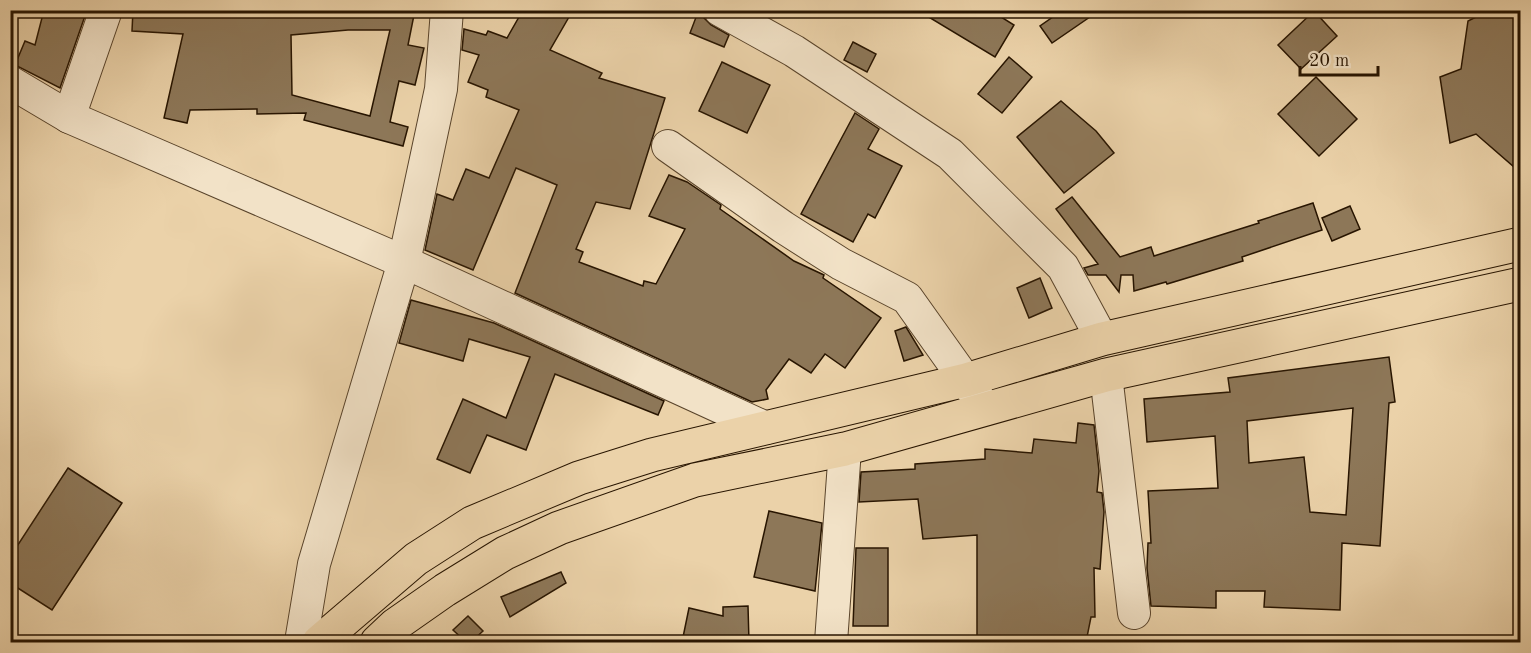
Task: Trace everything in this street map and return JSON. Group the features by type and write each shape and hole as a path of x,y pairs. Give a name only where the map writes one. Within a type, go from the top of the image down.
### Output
{"main road":[{"path":"319,642 416,558 472,523 579,478 652,455 966,380 1102,339 1521,244"},
{"path":"377,642 395,625 445,590 505,553 559,528 695,480 845,449 1106,375 1521,284"}],"street":[{"path":"69,117 106,10"},
{"path":"301,642 314,564 363,390 404,262 441,89 447,10"},
{"path":"720,10 794,51 950,154 1063,267 1102,339"},
{"path":"10,82 69,117 404,262 766,428"},
{"path":"669,146 783,227 841,264 907,298 986,409"},
{"path":"1106,375 1134,613"},
{"path":"831,642 845,449"}],"building":[{"path":"44,10 87,10 60,88 15,65 25,41 35,45"},
{"path":"133,10 415,10 408,45 424,48 415,85 399,81 390,122 408,127 403,146 304,120 306,113 257,114 257,109 190,110 187,123 164,118 183,34 132,31","holes":["348,30 390,30 370,116 292,95 291,35"]},
{"path":"523,10 573,10 550,50 602,73 599,78 665,98 630,209 596,202 576,249 583,252 579,262 643,286 644,281 656,284 685,229 649,216 669,175 687,182 721,205 720,209 794,261 824,275 823,278 881,318 845,368 825,354 811,373 789,359 766,390 768,399 752,402 515,293 557,185 516,168 473,270 425,250 437,194 453,200 466,169 489,178 519,110 486,97 488,90 468,82 479,55 462,50 464,29 486,35 488,31 507,38"},
{"path":"917,10 990,10 1014,25 995,57"},
{"path":"1063,10 1100,10 1052,43 1040,26"},
{"path":"1490,10 1521,10 1521,173 1476,134 1450,143 1440,77 1461,69 1468,21"},
{"path":"1314,11 1337,36 1301,69 1278,45"},
{"path":"698,12 711,25 729,35 724,47 690,33"},
{"path":"853,42 876,54 867,72 844,60"},
{"path":"1009,57 1032,77 1002,113 978,94"},
{"path":"722,62 770,85 747,133 699,111"},
{"path":"1316,77 1357,119 1319,156 1278,114"},
{"path":"1061,101 1096,131 1114,153 1064,193 1017,137"},
{"path":"855,113 879,129 868,149 902,166 875,218 868,214 853,242 801,214"},
{"path":"1072,197 1120,257 1151,247 1154,256 1259,223 1258,221 1313,203 1322,230 1242,257 1243,261 1167,284 1166,282 1134,291 1133,275 1121,275 1119,292 1106,275 1088,275 1084,268 1098,264 1056,209"},
{"path":"1350,206 1360,229 1332,241 1322,218"},
{"path":"1040,278 1052,308 1029,318 1017,288"},
{"path":"411,300 494,323 664,401 658,415 555,374 526,450 487,435 470,473 437,459 463,399 506,418 530,357 469,339 463,361 399,343"},
{"path":"906,327 923,355 904,361 895,331"},
{"path":"1389,357 1395,402 1389,403 1380,546 1342,543 1340,610 1264,607 1265,591 1216,591 1216,608 1151,606 1147,568 1148,543 1151,543 1148,491 1218,488 1215,436 1147,442 1144,399 1230,392 1228,378","holes":["1353,408 1346,515 1310,512 1304,457 1249,463 1247,421"]},
{"path":"1078,423 1094,425 1099,471 1097,492 1102,493 1104,512 1100,569 1094,568 1095,617 1091,617 1086,642 977,642 977,535 923,539 918,499 859,502 861,472 915,469 915,464 985,459 985,449 1032,453 1034,439 1076,443"},
{"path":"68,468 122,503 52,610 10,583 10,557"},
{"path":"769,511 822,523 815,591 754,577"},
{"path":"856,548 888,548 888,626 853,626"},
{"path":"561,572 566,583 510,617 501,597"},
{"path":"748,606 749,642 682,642 689,608 723,616 723,607"},
{"path":"468,616 483,631 471,642 466,642 453,630"}]}
